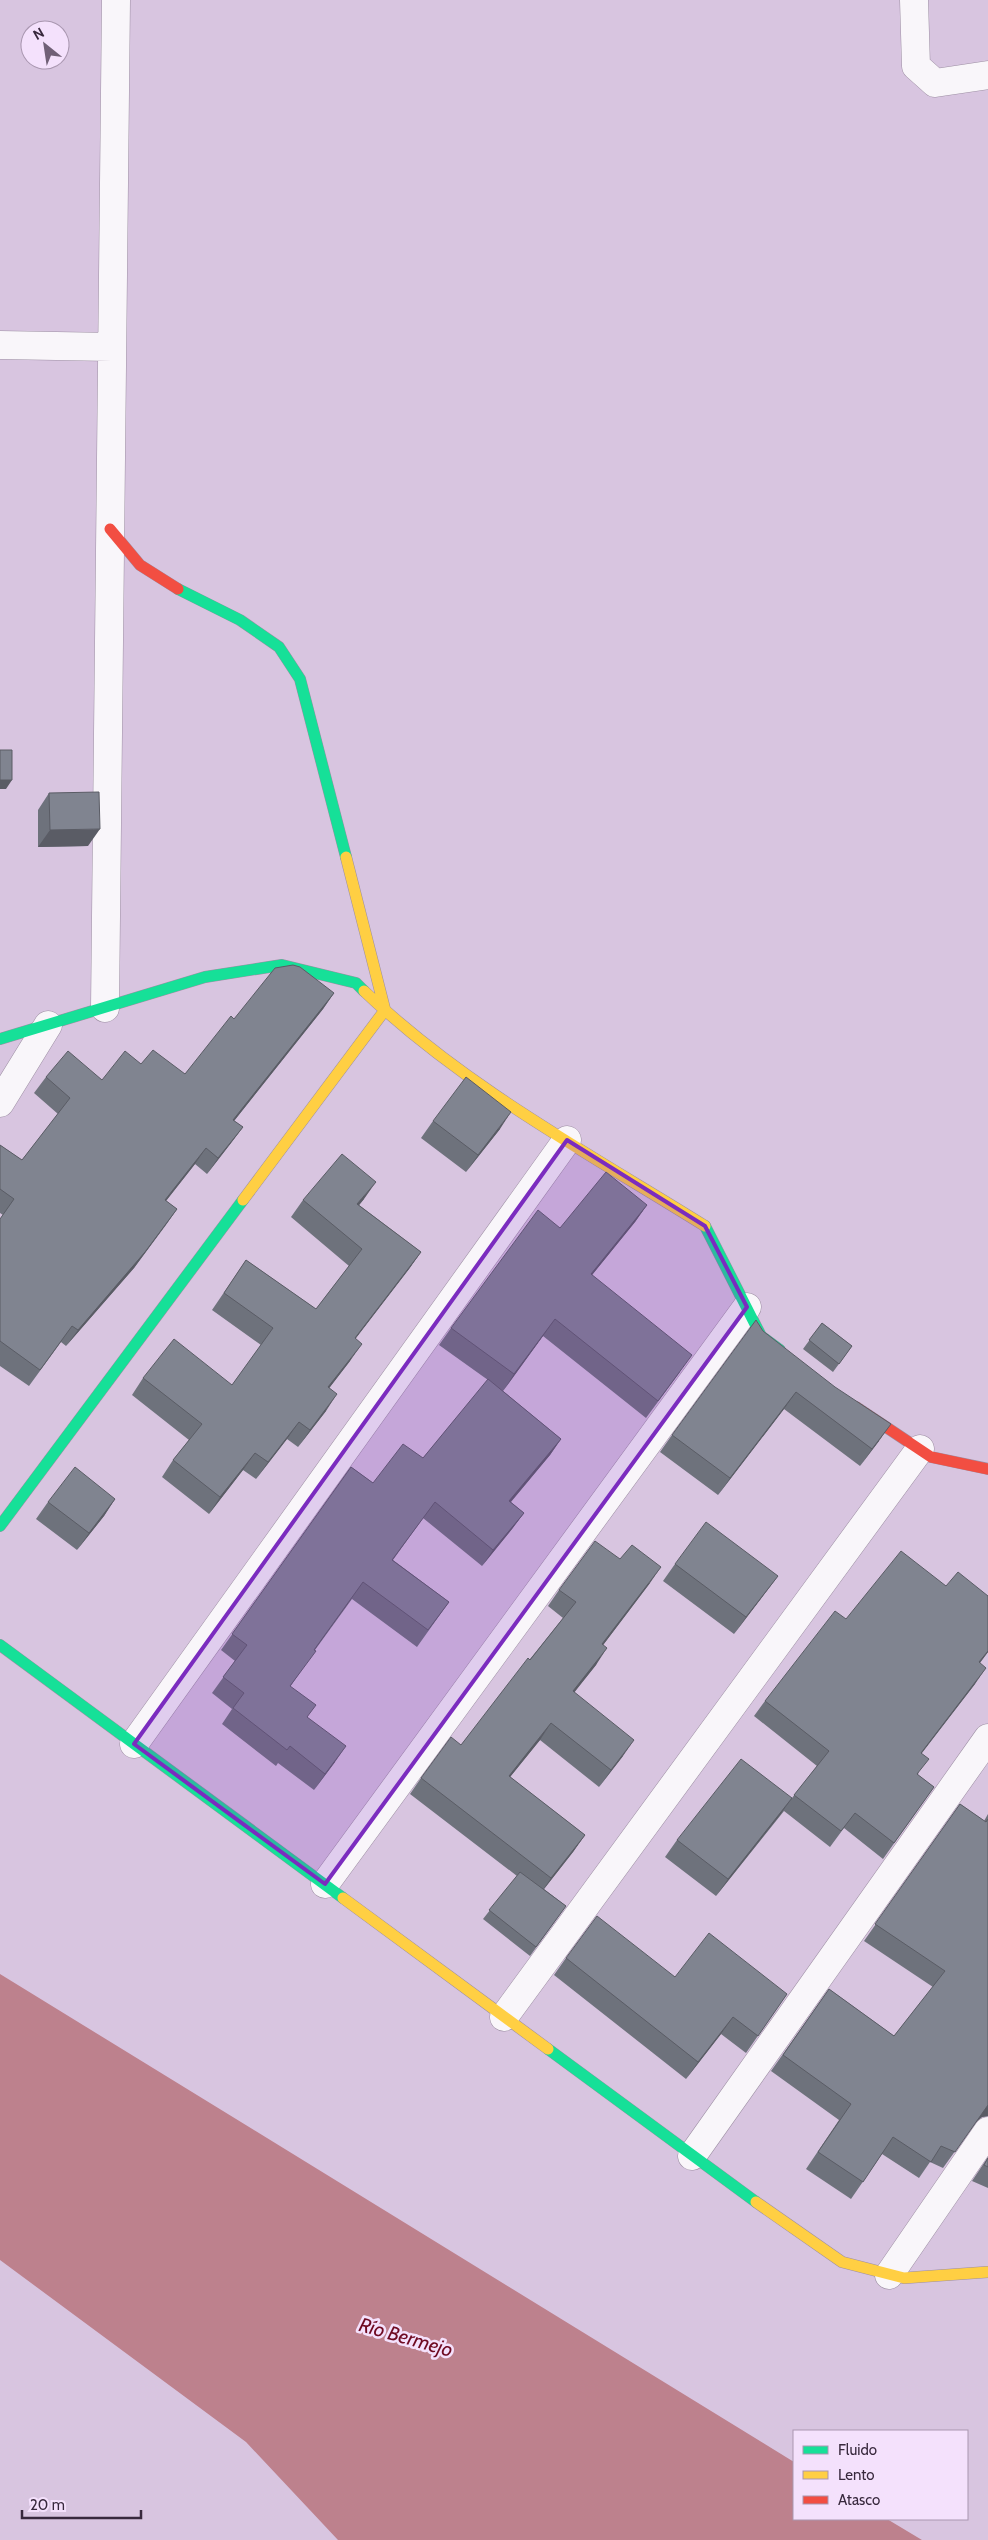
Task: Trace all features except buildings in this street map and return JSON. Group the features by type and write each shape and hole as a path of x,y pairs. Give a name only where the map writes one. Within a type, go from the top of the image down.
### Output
{"street":[{"path":"105,1008 116,0"},
{"path":"914,0 916,66 935,83 988,74"},
{"path":"0,345 112,347"},
{"path":"110,529 140,565 180,590 240,620 279,647 300,679 385,1010"},
{"path":"0,1039 205,977 282,965 356,983 385,1010 474,1082 705,1226 761,1336 790,1358"},
{"path":"0,1526 385,1010"},
{"path":"0,1102 48,1025"},
{"path":"134,1744 567,1140"},
{"path":"325,1884 747,1308"},
{"path":"848,1402 931,1457 988,1469"},
{"path":"504,2017 920,1449"},
{"path":"0,1645 692,2156 842,2262 904,2278 988,2272"},
{"path":"692,2156 988,1738"},
{"path":"889,2275 988,2131"}],"highlighted area":[{"path":"567,1140 705,1226 747,1307 325,1884 134,1744"}],"water":[{"name":"Río Bermejo","path":"0,1974 793,2461 793,2520 889,2520 922,2540 338,2540 246,2442 0,2260"}],"traffic: fast":[{"path":"178,589 240,620 279,647 300,679 346,857"},
{"path":"0,1039 205,977 282,965 356,983 364,991"},
{"path":"0,1526 243,1200"},
{"path":"705,1226 761,1336 780,1350"},
{"path":"0,1645 343,1898"},
{"path":"548,2049 756,2202"}],"traffic: slow":[{"path":"243,1200 385,1010 346,857"},
{"path":"364,991 403,1026 485,1088 572,1145 705,1226"},
{"path":"343,1898 548,2049"},
{"path":"756,2202 842,2262 904,2278 988,2272"}],"traffic: jam":[{"path":"110,529 140,565 178,589"},
{"path":"856,1407 931,1457 988,1469"}]}
